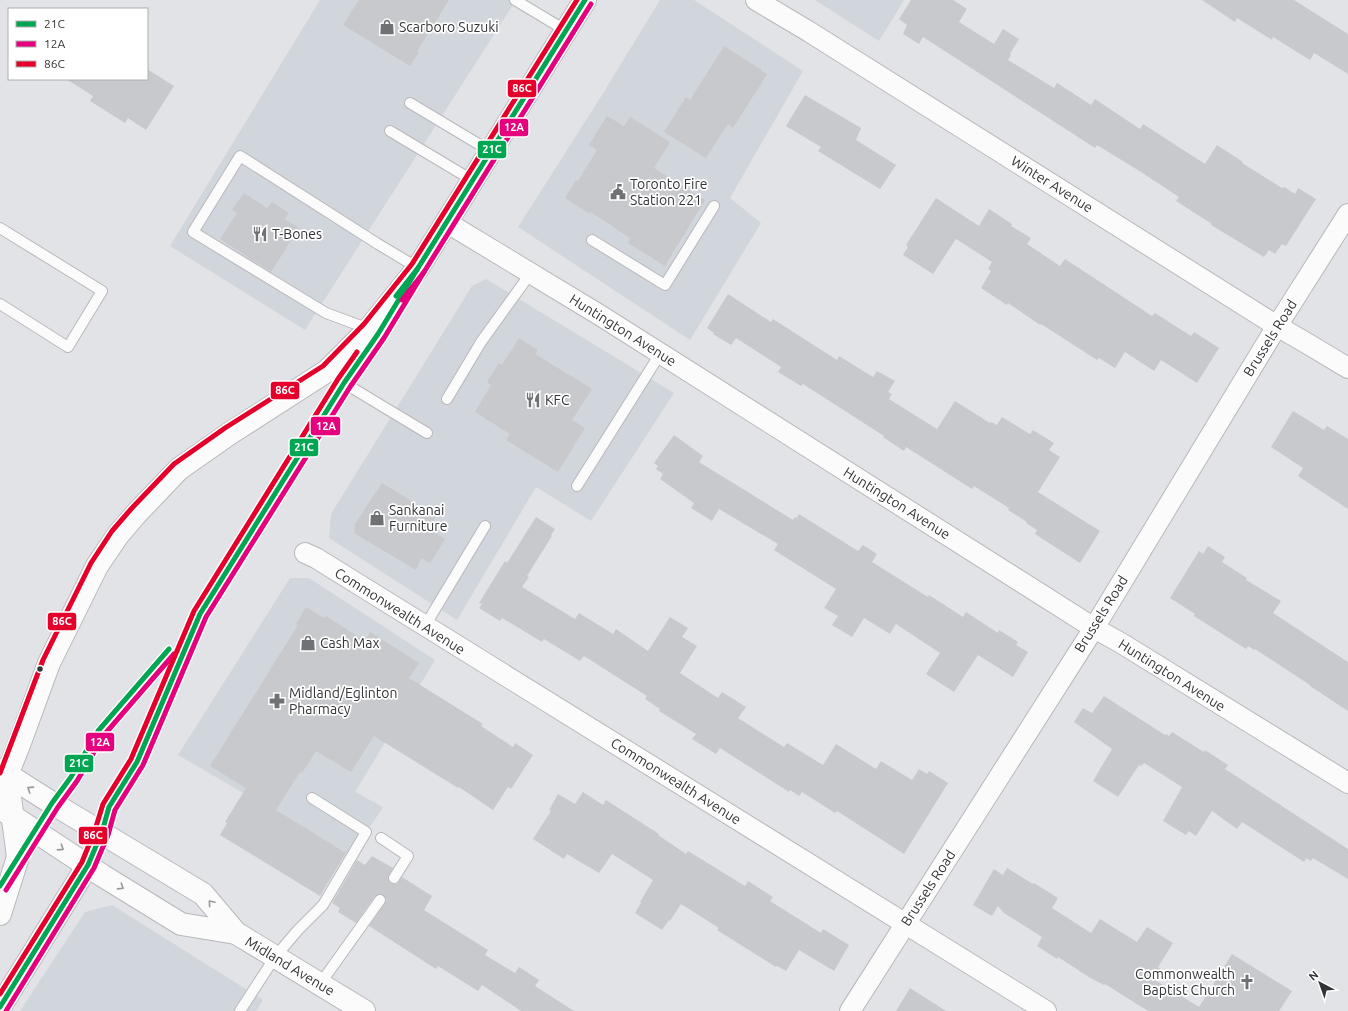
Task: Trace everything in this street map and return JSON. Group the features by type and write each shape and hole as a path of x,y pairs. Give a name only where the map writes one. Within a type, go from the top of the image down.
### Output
{"main road":[{"path":"0,914 18,857 7,812 2,778 49,663 98,566 118,536 136,514 179,469 327,370 369,329 418,268 585,0"},
{"name":"Midland Avenue","path":"2,778 52,803 203,894 236,933 364,1011"},
{"name":"Midland Avenue","path":"7,812 181,924 236,933"},
{"path":"0,1007 88,865"}],"street":[{"name":"Winter Avenue","path":"756,0 819,38 1277,326 1348,368"},
{"name":"Brussels Road","path":"850,1011 904,924 1094,628 1277,326 1348,214"},
{"name":"Huntington Avenue","path":"446,222 660,354 1094,628 1121,643 1348,783"},
{"name":"Commonwealth Avenue","path":"305,553 316,558 1046,1011"}],"lane":[{"path":"515,0 565,30"},
{"path":"410,103 490,151"},
{"path":"390,131 472,180"},
{"path":"369,329 326,313 193,232 240,156 418,268"},
{"path":"592,240 665,285 714,206"},
{"path":"0,228 102,291 68,347 0,304"},
{"path":"447,398 481,342 530,274"},
{"path":"577,486 660,354"},
{"path":"327,370 344,383 427,433"},
{"path":"425,626 485,526"},
{"path":"240,1011 275,957 323,904 366,832 312,798"},
{"path":"381,838 408,856 394,878"},
{"path":"320,984 380,900"}],"shaded area":[{"path":"320,0 516,0 305,330 170,246"},
{"path":"660,0 694,0 803,71 730,198 761,223 690,340 518,227 602,95"},
{"path":"815,0 904,0 879,41"},
{"path":"486,279 674,393 591,521 536,487 457,620 329,538 331,514 472,286"},
{"path":"290,578 309,578 435,660 355,792 383,807 351,856 178,755"},
{"path":"112,905 263,1000 256,1011 20,1011 85,912"}],"building":[{"path":"359,0 449,0 417,51 419,52 410,66 343,25"},
{"path":"911,0 953,0 967,9 959,22 994,44 1003,29 1019,39 1008,60 1054,88 1057,83 1091,105 1095,99 1140,129 1143,124 1205,164 1217,145 1243,162 1242,163 1282,188 1284,187 1295,194 1298,188 1316,199 1286,246 1282,244 1275,254 1269,250 1264,257 1211,225 1212,224 1176,201 1179,197 1141,172 1097,145 1095,148 923,37 919,44 903,34 907,25 899,19"},
{"path":"1202,0 1294,0 1348,34 1348,74 1314,53 1310,60 1273,37 1272,40 1237,18 1235,22"},
{"path":"724,46 767,74 733,128 728,124 706,158 664,132 686,97 690,100"},
{"path":"148,70 174,86 146,130 128,118 125,123 90,101 93,96 68,80 148,80"},
{"path":"805,95 861,128 856,140 896,165 880,189 818,151 821,147 786,126"},
{"name":"Toronto Fire Station 221","path":"607,116 624,126 630,117 670,142 654,168 705,200 665,266 628,243 630,238 591,212 590,214 565,198 576,180 578,181 597,150 589,145"},
{"name":"T-Bones","path":"244,193 267,208 272,202 289,213 285,219 299,228 271,272 220,239 237,213 232,210"},
{"path":"936,198 979,226 989,209 1012,224 1011,226 1031,238 1027,244 1060,266 1065,259 1152,316 1155,313 1191,336 1194,332 1219,348 1197,383 1161,360 1154,371 1125,352 1115,368 1099,358 1097,360 1041,324 1040,325 1008,303 1007,305 981,288 991,271 988,269 992,262 956,239 933,274 903,255 908,247 906,245"},
{"path":"728,294 771,322 773,319 837,360 839,356 873,377 877,371 895,381 888,392 892,394 889,399 937,429 955,401 990,423 991,422 997,425 1002,417 1030,434 1033,430 1054,443 1049,450 1060,457 1038,492 1100,531 1080,563 1035,534 1037,530 1026,523 1027,522 1008,510 1009,508 974,486 972,489 906,447 904,451 883,437 884,436 803,384 801,386 778,372 781,367 736,338 731,345 713,334 714,333 707,328"},
{"name":"KFC","path":"519,338 538,350 535,354 592,389 572,420 585,428 558,472 506,440 510,434 475,412 491,385 487,382 499,363 502,365"},
{"path":"1293,411 1324,430 1327,426 1348,439 1348,509 1298,476 1303,468 1271,447"},
{"path":"674,435 703,456 699,462 793,520 795,517 797,518 799,514 858,551 863,545 877,554 872,562 928,597 929,595 963,617 966,612 998,633 999,630 1018,642 1016,645 1028,652 1013,677 978,655 954,692 926,674 940,653 896,624 890,634 864,618 852,637 832,625 838,616 824,608 836,589 774,550 778,544 719,509 712,521 691,508 694,503 660,479 663,474 656,469 658,466 654,463"},
{"path":"382,483 436,516 428,528 445,539 430,563 421,558 416,570 354,533 355,524"},
{"path":"536,517 555,529 522,587 575,619 579,613 613,634 616,629 648,651 670,617 688,628 682,637 697,646 680,673 718,698 722,692 746,707 738,718 784,747 787,743 823,765 836,744 876,769 881,761 912,780 919,769 927,774 929,771 948,783 904,854 837,811 835,813 802,792 799,796 790,790 789,792 720,748 716,754 692,739 696,734 659,711 660,709 645,699 647,696 584,656 580,661 544,639 542,642 502,618 500,621 479,608 482,604 479,603 505,561 507,563"},
{"path":"1208,546 1225,557 1222,562 1247,578 1246,580 1281,601 1273,613 1348,662 1348,711 1255,649 1254,650 1248,646 1246,649 1194,616 1195,614 1170,598 1199,551 1203,554"},
{"path":"306,607 324,618 326,616 365,641 370,632 419,663 409,678 483,724 481,726 513,747 515,743 533,755 511,789 508,787 493,810 459,787 458,788 374,736 351,772 316,751 302,773 300,772 276,810 346,853 320,896 220,835 227,823 225,822 246,788 210,766 298,625 296,624"},
{"path":"1104,696 1165,735 1166,734 1169,736 1172,732 1204,752 1205,750 1228,765 1225,769 1348,849 1348,879 1313,858 1311,861 1306,858 1304,862 1242,822 1237,829 1212,811 1196,836 1189,831 1186,835 1163,821 1182,787 1144,763 1141,766 1139,765 1118,797 1093,781 1112,749 1074,722 1083,708 1092,713"},
{"path":"583,792 603,805 606,800 659,834 658,835 686,854 688,851 745,886 748,881 773,897 770,901 821,933 823,929 849,945 834,971 799,950 786,971 777,966 776,967 717,930 719,928 681,904 662,930 635,913 653,880 612,854 599,873 567,854 564,859 533,839 551,811 549,810 558,794 575,804"},
{"path":"372,856 393,868 388,877 390,883 397,884 402,877 432,896 424,910 488,950 485,955 515,973 519,967 539,980 535,986 574,1011 521,1011 482,985 478,991 438,966 436,969 369,926 385,903 386,898 383,895 380,894 375,896 356,923 338,912 340,908 332,903 357,860 365,865"},
{"path":"1007,868 1058,898 1052,908 1091,933 1100,919 1137,942 1147,927 1173,943 1158,967 1161,969 1155,980 1199,1007 1232,954 1292,991 1279,1011 1148,1011 1105,984 1104,985 1092,979 1058,957 1057,959 1037,946 1042,937 1004,913 998,906 992,916 973,905 994,869 1003,875"},
{"path":"910,988 946,1011 896,1011"}],"transit line":[{"name":"86C","path":"0,773 43,660 91,563 112,531 174,464 225,428 323,366 364,324 412,264 577,0"},
{"name":"21C","path":"396,296 418,268 585,0"},
{"name":"12A","path":"402,300 424,272 591,4"},
{"name":"21C","path":"0,1007 88,865 102,832 109,807 137,762 200,614 344,383 378,334 418,268"},
{"name":"12A","path":"6,1011 94,868 108,835 115,810 143,765 206,617 350,387 384,338 424,272"},
{"name":"86C","path":"0,994 82,862 95,830 103,804 131,759 194,611 338,379 357,352"},
{"name":"21C","path":"0,886 52,803 71,777 98,731 169,649"},
{"name":"12A","path":"6,890 58,807 77,781 104,735 174,654"}],"place":[{"name":"Scarboro Suzuki","path":"387,27"},
{"name":"Toronto Fire Station 221","path":"618,192"},
{"name":"T-Bones","path":"260,234"},
{"name":"KFC","path":"533,400"},
{"name":"Sankanai Furniture","path":"377,518"},
{"name":"Cash Max","path":"308,643"},
{"name":"Midland/Eglinton Pharmacy","path":"277,701"},
{"name":"Commonwealth Baptist Church","path":"1247,982"}]}
